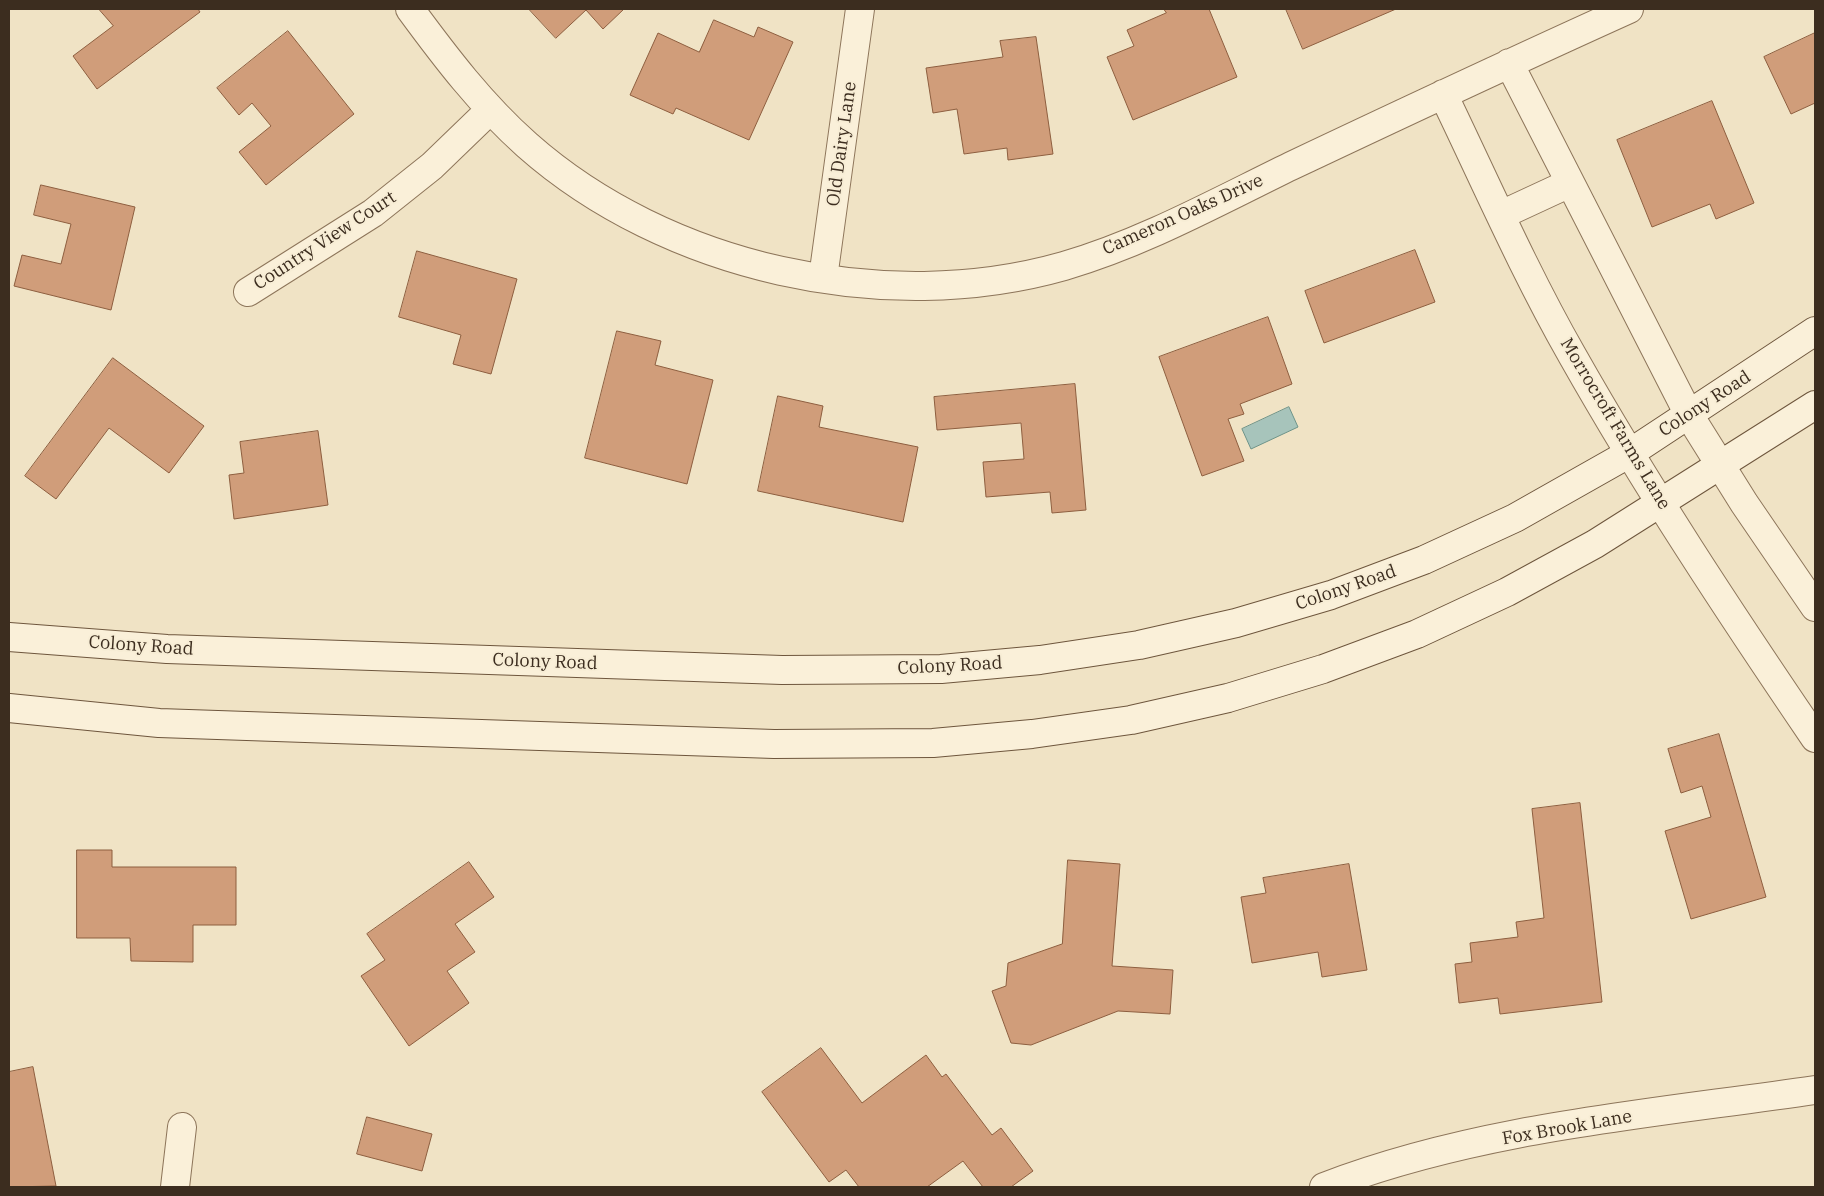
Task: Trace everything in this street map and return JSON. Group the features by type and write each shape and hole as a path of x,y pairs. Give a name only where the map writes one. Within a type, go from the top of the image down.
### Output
{"street":[{"name":"Cameron Oaks Drive","path":"410,9 452,67 490,110 528,146 594,195 657,230 724,256 783,271 882,285 958,285 1030,274 1066,265 1136,240 1509,63 1629,9"},
{"name":"Old Dairy Lane","path":"823,278 860,9"},
{"path":"1509,63 1689,415 1718,464 1815,607"},
{"name":"Morrocroft Farms Lane","path":"1443,94 1501,215 1571,353 1661,502 1806,706 1815,738"},
{"name":"Country View Court","path":"248,292 373,213 432,166 490,110"},
{"path":"1501,215 1570,183"},
{"name":"Colony Road","path":"9,638 167,649 782,670 941,669 1040,660 1139,645 1236,623 1331,595 1424,560 1515,518 1630,453 1815,331"},
{"path":"9,708 159,723 764,744 933,743 1032,734 1141,717 1228,698 1323,669 1416,634 1507,592 1595,544 1718,464 1815,405"},
{"name":"Fox Brook Lane","path":"1324,1187 1440,1151 1542,1130 1815,1090"},
{"path":"175,1187 182,1127"}],"water":[{"path":"1289,407 1298,427 1251,449 1242,429"}],"building":[{"path":"99,9 198,9 200,12 97,89 73,56 113,26"},
{"path":"529,9 624,9 603,29 586,10 556,38"},
{"path":"1164,9 1209,9 1237,77 1133,120 1107,57 1134,46 1127,30 1166,13"},
{"path":"1286,9 1396,9 1303,49"},
{"path":"714,20 754,37 758,27 793,42 749,140 676,108 673,114 630,95 658,33 699,52"},
{"path":"288,31 354,114 266,185 239,152 271,126 252,103 239,115 217,88"},
{"path":"1815,33 1815,103 1791,114 1764,57"},
{"path":"1036,37 1053,154 1008,160 1007,148 964,154 957,109 933,113 926,68 1003,57 1000,41"},
{"path":"1712,101 1754,203 1716,219 1710,204 1652,227 1617,140"},
{"path":"41,185 135,207 111,310 14,286 22,255 61,264 71,224 34,215"},
{"path":"1415,250 1435,302 1324,343 1305,291"},
{"path":"417,251 517,279 491,374 453,364 461,335 399,317"},
{"path":"1268,317 1292,384 1240,404 1244,414 1228,419 1244,461 1202,476 1159,357"},
{"path":"617,331 661,341 655,365 713,380 687,484 585,458"},
{"path":"113,358 204,426 169,473 109,428 56,499 25,476"},
{"path":"1075,384 1086,510 1052,513 1050,492 986,497 983,462 1024,459 1021,423 937,430 934,397"},
{"path":"778,396 823,406 819,427 918,447 903,522 758,491"},
{"path":"318,431 328,505 234,519 229,475 244,473 240,442"},
{"path":"1719,734 1766,897 1691,919 1665,831 1711,817 1702,786 1681,793 1668,749"},
{"path":"1580,803 1602,1002 1500,1014 1498,998 1459,1003 1455,964 1472,962 1470,943 1518,937 1516,922 1544,918 1532,809"},
{"path":"77,850 112,850 112,867 236,867 236,925 193,925 193,962 131,961 130,938 77,938"},
{"path":"1068,860 1120,864 1112,966 1173,970 1170,1014 1118,1011 1031,1045 1011,1043 992,991 1006,986 1008,963 1062,944"},
{"path":"469,862 494,897 455,924 475,952 447,971 469,1003 409,1046 361,976 385,960 367,934"},
{"path":"1349,864 1367,970 1322,977 1318,952 1252,963 1241,897 1266,893 1263,878"},
{"path":"821,1048 862,1103 926,1055 942,1077 946,1074 992,1135 1001,1128 1033,1171 1011,1187 983,1187 963,1161 927,1187 859,1187 846,1170 829,1182 762,1092"},
{"path":"33,1067 56,1186 9,1187 9,1072"},
{"path":"367,1117 432,1134 422,1171 357,1154"}]}
